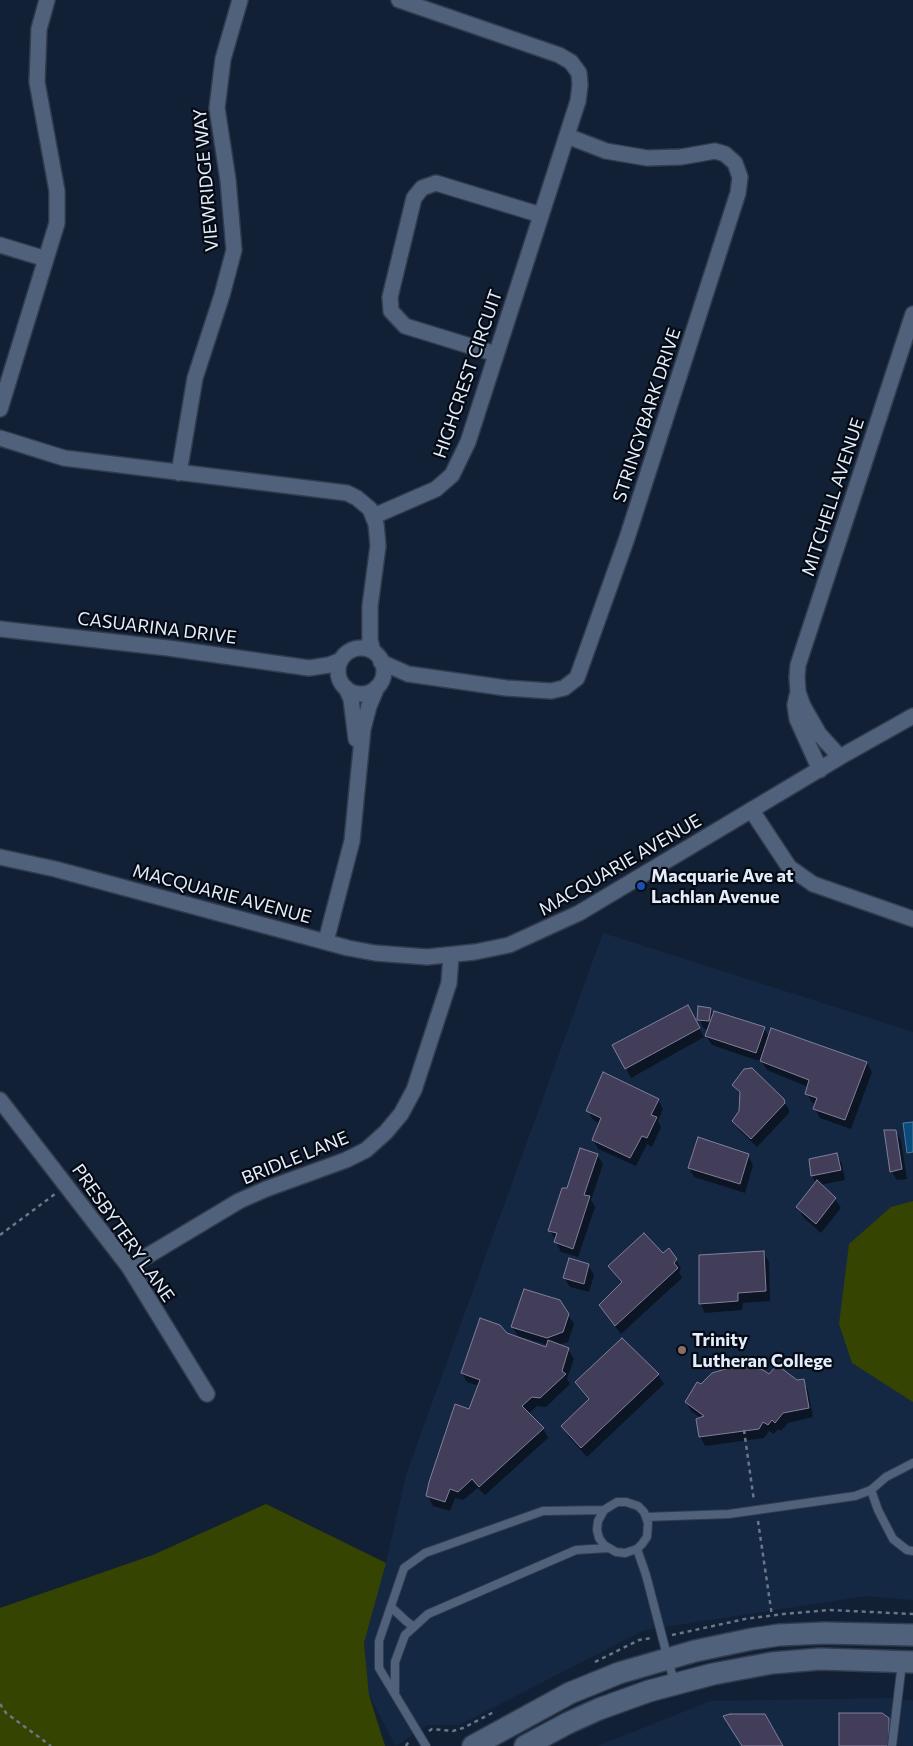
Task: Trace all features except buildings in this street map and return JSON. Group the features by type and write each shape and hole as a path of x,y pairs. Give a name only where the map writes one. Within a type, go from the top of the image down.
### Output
{"main road":[{"path":"473,1746 570,1693 619,1673 668,1658 725,1644 779,1635 825,1632 913,1635"},
{"path":"525,1746 599,1709 674,1684 743,1668 820,1659 908,1661"}],"street":[{"path":"0,409 57,223 56,191 38,82 39,29 47,0"},
{"name":"VIEWRIDGE WAY","path":"179,473 195,378 222,296 234,250 228,180 217,108 223,59 240,0"},
{"name":"HIGHCREST CIRCUIT","path":"374,516 436,489 452,475 468,442 578,101 580,85 579,73 571,62 559,54 399,0"},
{"name":"STRINGYBARK DRIVE","path":"377,656 408,674 506,688 551,691 564,688 577,678 627,538 738,193 740,177 735,164 725,154 715,150 681,157 647,158 606,151 567,136"},
{"path":"496,354 405,326 392,311 390,297 414,198 422,188 436,183 541,215"},
{"path":"0,245 46,259"},
{"name":"MITCHELL AVENUE","path":"840,757 828,746 813,725 798,692 796,677 801,654 913,314"},
{"path":"0,438 64,458 347,493 365,504 374,516 378,546 370,606 370,640 383,669 365,718 352,841 326,941"},
{"path":"359,770 351,699 338,671 341,660 354,649 358,642 370,606"},
{"name":"CASUARINA DRIVE","path":"0,629 149,645 309,668 329,675 344,686"},
{"path":"354,649 366,649 377,656"},
{"name":"CASUARINA DRIVE","path":"309,668 329,665 341,660"},
{"name":"STRINGYBARK DRIVE","path":"379,684 408,674"},
{"path":"344,686 358,694 371,691 379,684"},
{"name":"MITCHELL AVENUE","path":"798,692 795,706 797,720 820,770"},
{"name":"MACQUARIE AVENUE","path":"0,857 64,871 366,951 427,958 451,956 509,945 578,914 840,757 913,716"},
{"path":"752,811 789,867 813,884 913,919"},
{"name":"BRIDLE LANE","path":"129,1268 239,1201 266,1188 346,1160 366,1150 386,1132 401,1114 414,1090 449,983 451,956"},
{"name":"PRESBYTERY LANE","path":"0,1100 129,1268 207,1394"}],"lane":[{"path":"646,1517 729,1514 855,1496 871,1490 886,1477 913,1464"},
{"path":"871,1490 878,1510 893,1539 907,1550 913,1551"},
{"path":"626,1502 638,1506 648,1523 647,1536 637,1549 625,1553 616,1552 608,1548 599,1538 597,1530 598,1521 604,1510 611,1504 626,1502"},
{"path":"426,1746 379,1668 379,1641 404,1568 425,1553 543,1511 604,1510"},
{"path":"395,1694 395,1662 405,1636 428,1614 576,1550 608,1548"},
{"path":"637,1549 646,1575 674,1684"},
{"path":"391,1607 414,1626"},
{"path":"892,1746 908,1661"}],"path":[{"path":"0,1235 67,1185"},
{"path":"744,1430 772,1616"},
{"path":"0,1704 6,1713 51,1746"}],"shaded area":[{"name":"Trinity Lutheran College","path":"603,933 913,1032 913,1600 866,1596 644,1630 459,1725 427,1725 396,1746 369,1695 364,1643 386,1563 407,1472"},
{"path":"892,1698 913,1701 913,1746 598,1746 711,1701"}],"green space":[{"path":"913,1201 913,1402 852,1363 839,1324 849,1244 891,1207"},
{"path":"266,1504 386,1563 364,1643 369,1695 385,1746 0,1746 0,1608 153,1555"}],"water":[{"path":"913,1122 913,1152 907,1153 903,1123"}],"place":[{"name":"Macquarie Ave at Lachlan Avenue","path":"641,886"},
{"name":"Trinity Lutheran College","path":"682,1350"}]}
